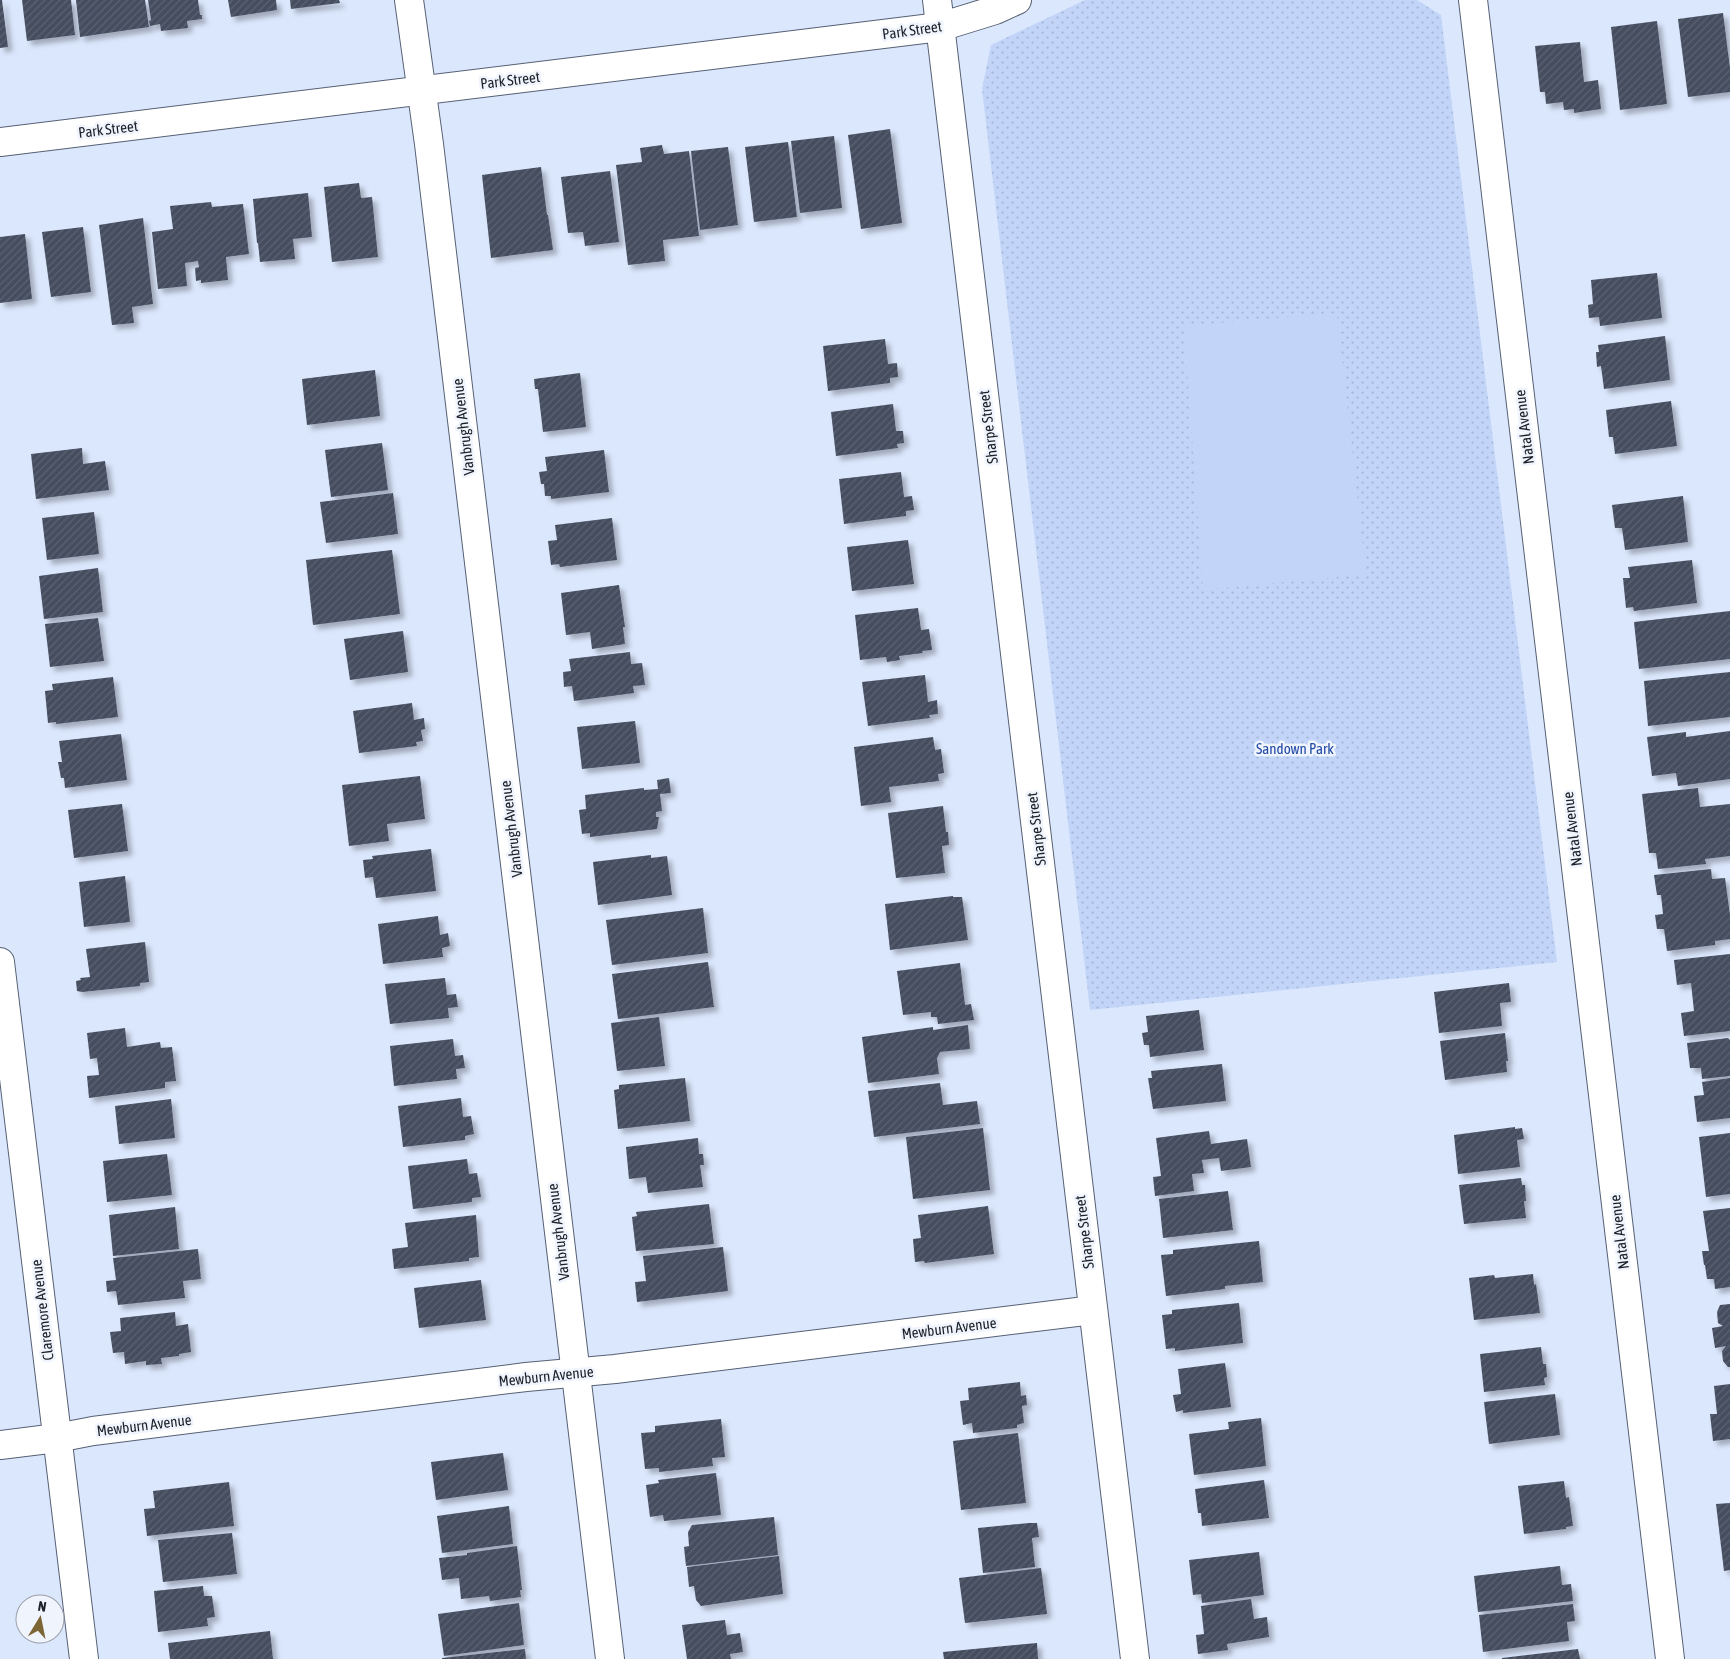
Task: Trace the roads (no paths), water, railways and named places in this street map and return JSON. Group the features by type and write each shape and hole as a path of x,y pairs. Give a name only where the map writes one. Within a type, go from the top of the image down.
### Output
{"street":[{"name":"Vanbrugh Avenue","path":"409,0 422,91 610,1659"},
{"name":"Sharpe Street","path":"937,0 1135,1659"},
{"name":"Park Street","path":"0,142 940,27 995,10 1016,0"},
{"name":"Natal Avenue","path":"1474,0 1670,1659"},
{"name":"Claremore Avenue","path":"0,962 84,1659"},
{"name":"Mewburn Avenue","path":"0,1445 123,1427 526,1377 575,1373 1093,1310"}],"park label":[{"name":"Sandown Park","path":"1295,748"}]}
